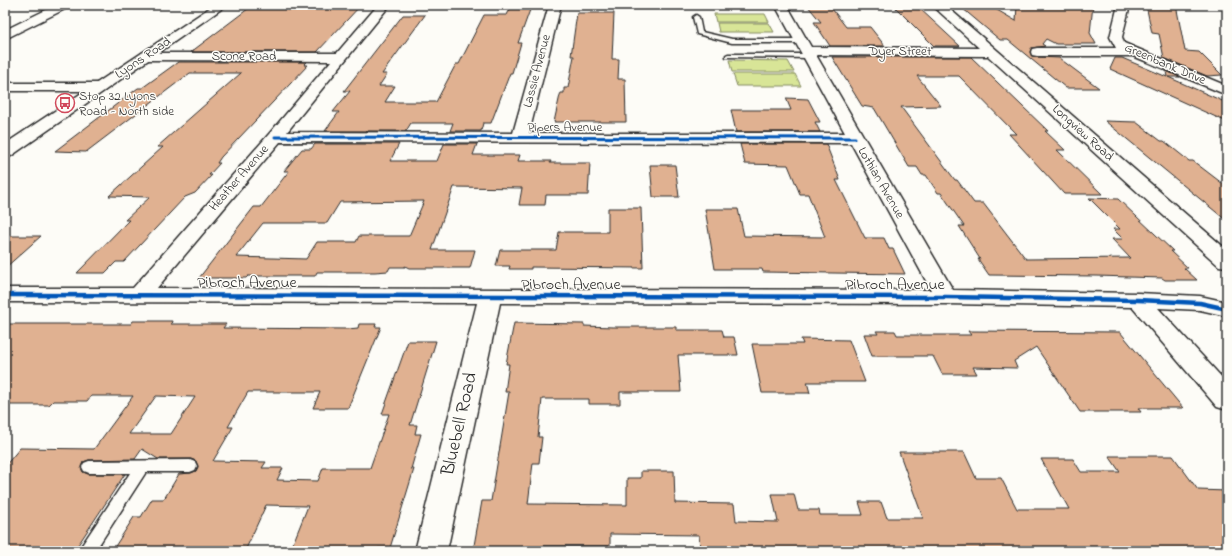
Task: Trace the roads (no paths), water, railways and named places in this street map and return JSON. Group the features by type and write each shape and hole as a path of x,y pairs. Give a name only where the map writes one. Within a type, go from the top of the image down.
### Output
{"street":[{"path":"5,35 65,5"},
{"name":"Lyons Road","path":"5,152 221,5"},
{"name":"Heather Avenue","path":"139,295 275,137 384,5"},
{"name":"Lassie Avenue","path":"520,137 555,5"},
{"name":"Lothian Avenue","path":"781,5 946,297"},
{"name":"Longview Road","path":"938,5 1227,261"},
{"name":"Greenbank Drive","path":"1124,5 1116,37 1119,45 1227,91"},
{"name":"Dyer Street","path":"806,49 992,52"},
{"path":"1037,52 1134,52"},
{"name":"Scone Road","path":"147,56 341,56"},
{"path":"5,87 100,87"},
{"name":"Pipers Avenue","path":"275,137 856,138"},
{"name":"Pibroch Avenue","path":"5,295 946,297 1138,300 1200,303 1227,309"},
{"name":"Bluebell Road","path":"431,551 490,296"},
{"path":"1138,300 1227,400"}],"lane":[{"path":"696,17 699,33 732,41 806,49"},
{"path":"728,56 806,49"},
{"path":"86,551 142,466"},
{"path":"89,467 190,466"}],"place":[{"name":"Stop 32 Lyons Road - North side","path":"65,103"}]}
